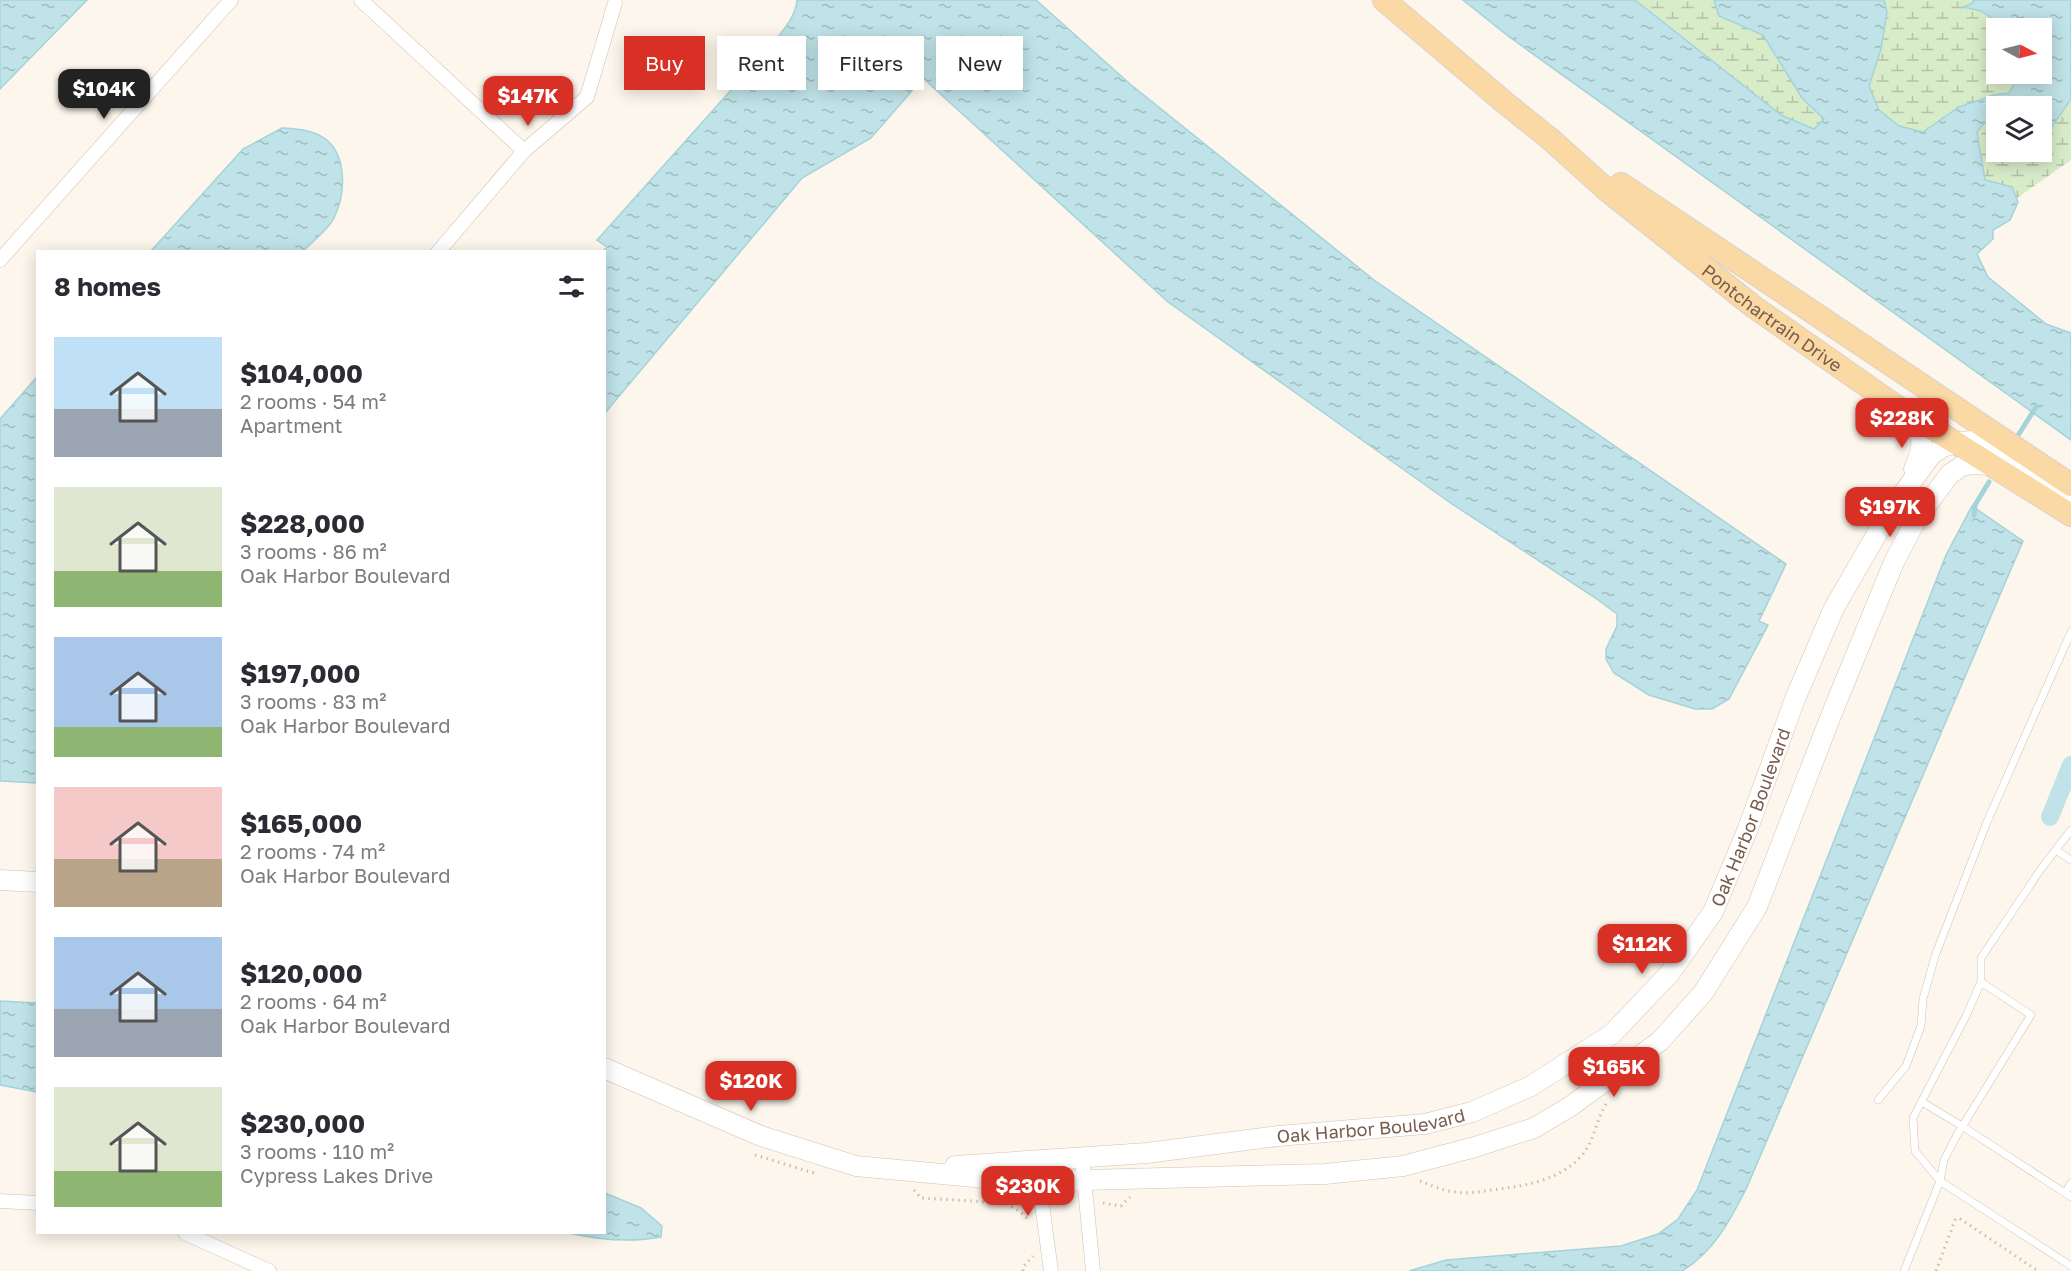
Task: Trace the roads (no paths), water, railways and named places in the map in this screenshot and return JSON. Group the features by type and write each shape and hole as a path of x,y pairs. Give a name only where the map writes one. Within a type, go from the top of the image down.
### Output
{"main road":[{"name":"Pontchartrain Drive","path":"1384,0 1549,138 1608,191 1754,308 1903,411 2071,515"},
{"name":"Pontchartrain Drive","path":"1549,138 1790,296 2071,485"}],"street":[{"path":"0,260 231,0"},
{"path":"361,0 524,151"},
{"path":"440,250 524,151 587,97 615,3"},
{"path":"1903,411 1922,438 1922,450 1907,486"},
{"name":"Oak Harbor Boulevard","path":"896,1169 1147,1153 1278,1136 1425,1124 1472,1112 1531,1086 1612,1034 1670,973 1713,912 1795,699 1829,618 1868,547 1907,486 1931,455 1943,447 1956,443 1971,441 1987,444 2071,500"},
{"name":"Oak Harbor Boulevard","path":"606,1069 760,1136 856,1166 1038,1183 1325,1174 1403,1166 1475,1147 1534,1128 1571,1106 1660,1041 1703,993 1758,907 1832,713 1894,562 1917,518 1950,474 1962,466 1989,465"},
{"path":"1868,547 1894,562"},
{"path":"0,880 36,882"},
{"path":"1082,1157 1093,1271"},
{"path":"1036,1160 1051,1271"},
{"path":"0,1201 36,1203"},
{"path":"187,1234 269,1271"}],"lane":[{"path":"1878,1100 1906,1066 1922,1026 1923,999 1935,956 1988,822 2071,632"},
{"path":"2071,830 2041,869 1981,958 1981,982 1913,1118 1915,1151 1940,1181 2071,1266"},
{"path":"2056,850 2071,860"},
{"path":"1904,1271 1940,1181 1944,1161 1962,1126 2031,1015 1981,982"},
{"path":"1922,1102 2068,1195 2071,1183"}],"water":[{"path":"0,0 87,0 0,89"},
{"path":"797,0 1036,0 1130,84 1374,280 1786,564 1759,621 1768,625 1729,699 1712,709 1695,709 1649,695 1614,673 1606,659 1606,649 1617,626 1617,614 1452,504 1168,302 936,90 1023,90 1023,36 936,36 936,90 924,79 924,36 818,36 818,90 913,90 871,138 802,178 606,412 606,250 604,250 607,247 597,240 731,90 806,90 806,36 779,36 792,17"},
{"path":"1463,0 1635,0 1781,115 1814,129 1824,119 1802,98 1763,35 1719,16 1714,0 1884,0 1887,12 1881,49 1869,86 1879,110 1899,126 1923,132 1959,107 1986,98 1986,123 1977,132 1985,180 2012,187 2018,202 2010,220 1993,230 1993,239 1977,254 1988,277 2046,324 2071,333 2071,440 1508,36"},
{"path":"1973,0 2071,0 2071,99 2052,127 2052,96 1991,96 2009,93 2014,84 2052,84 2052,18 1992,18 1981,11 1963,7 1973,3"},
{"path":"282,128 308,131 320,135 330,143 336,151 342,169 342,190 338,209 332,222 304,250 152,250 243,149"},
{"path":"36,378 36,783 0,781 0,419"},
{"path":"1972,506 2023,541 1747,1187 1735,1211 1712,1245 1682,1271 1409,1271 1446,1260 1621,1246 1658,1234 1678,1219 1697,1190 1946,555"},
{"path":"0,1001 36,1003 36,1092 0,1085"},
{"path":"606,1193 641,1208 662,1226 661,1237 615,1240 575,1234 606,1234"}],"waterway":[{"path":"2017,437 2036,407"},
{"path":"1974,515 1975,505 1989,482"},
{"path":"2050,817 2071,765"}]}
